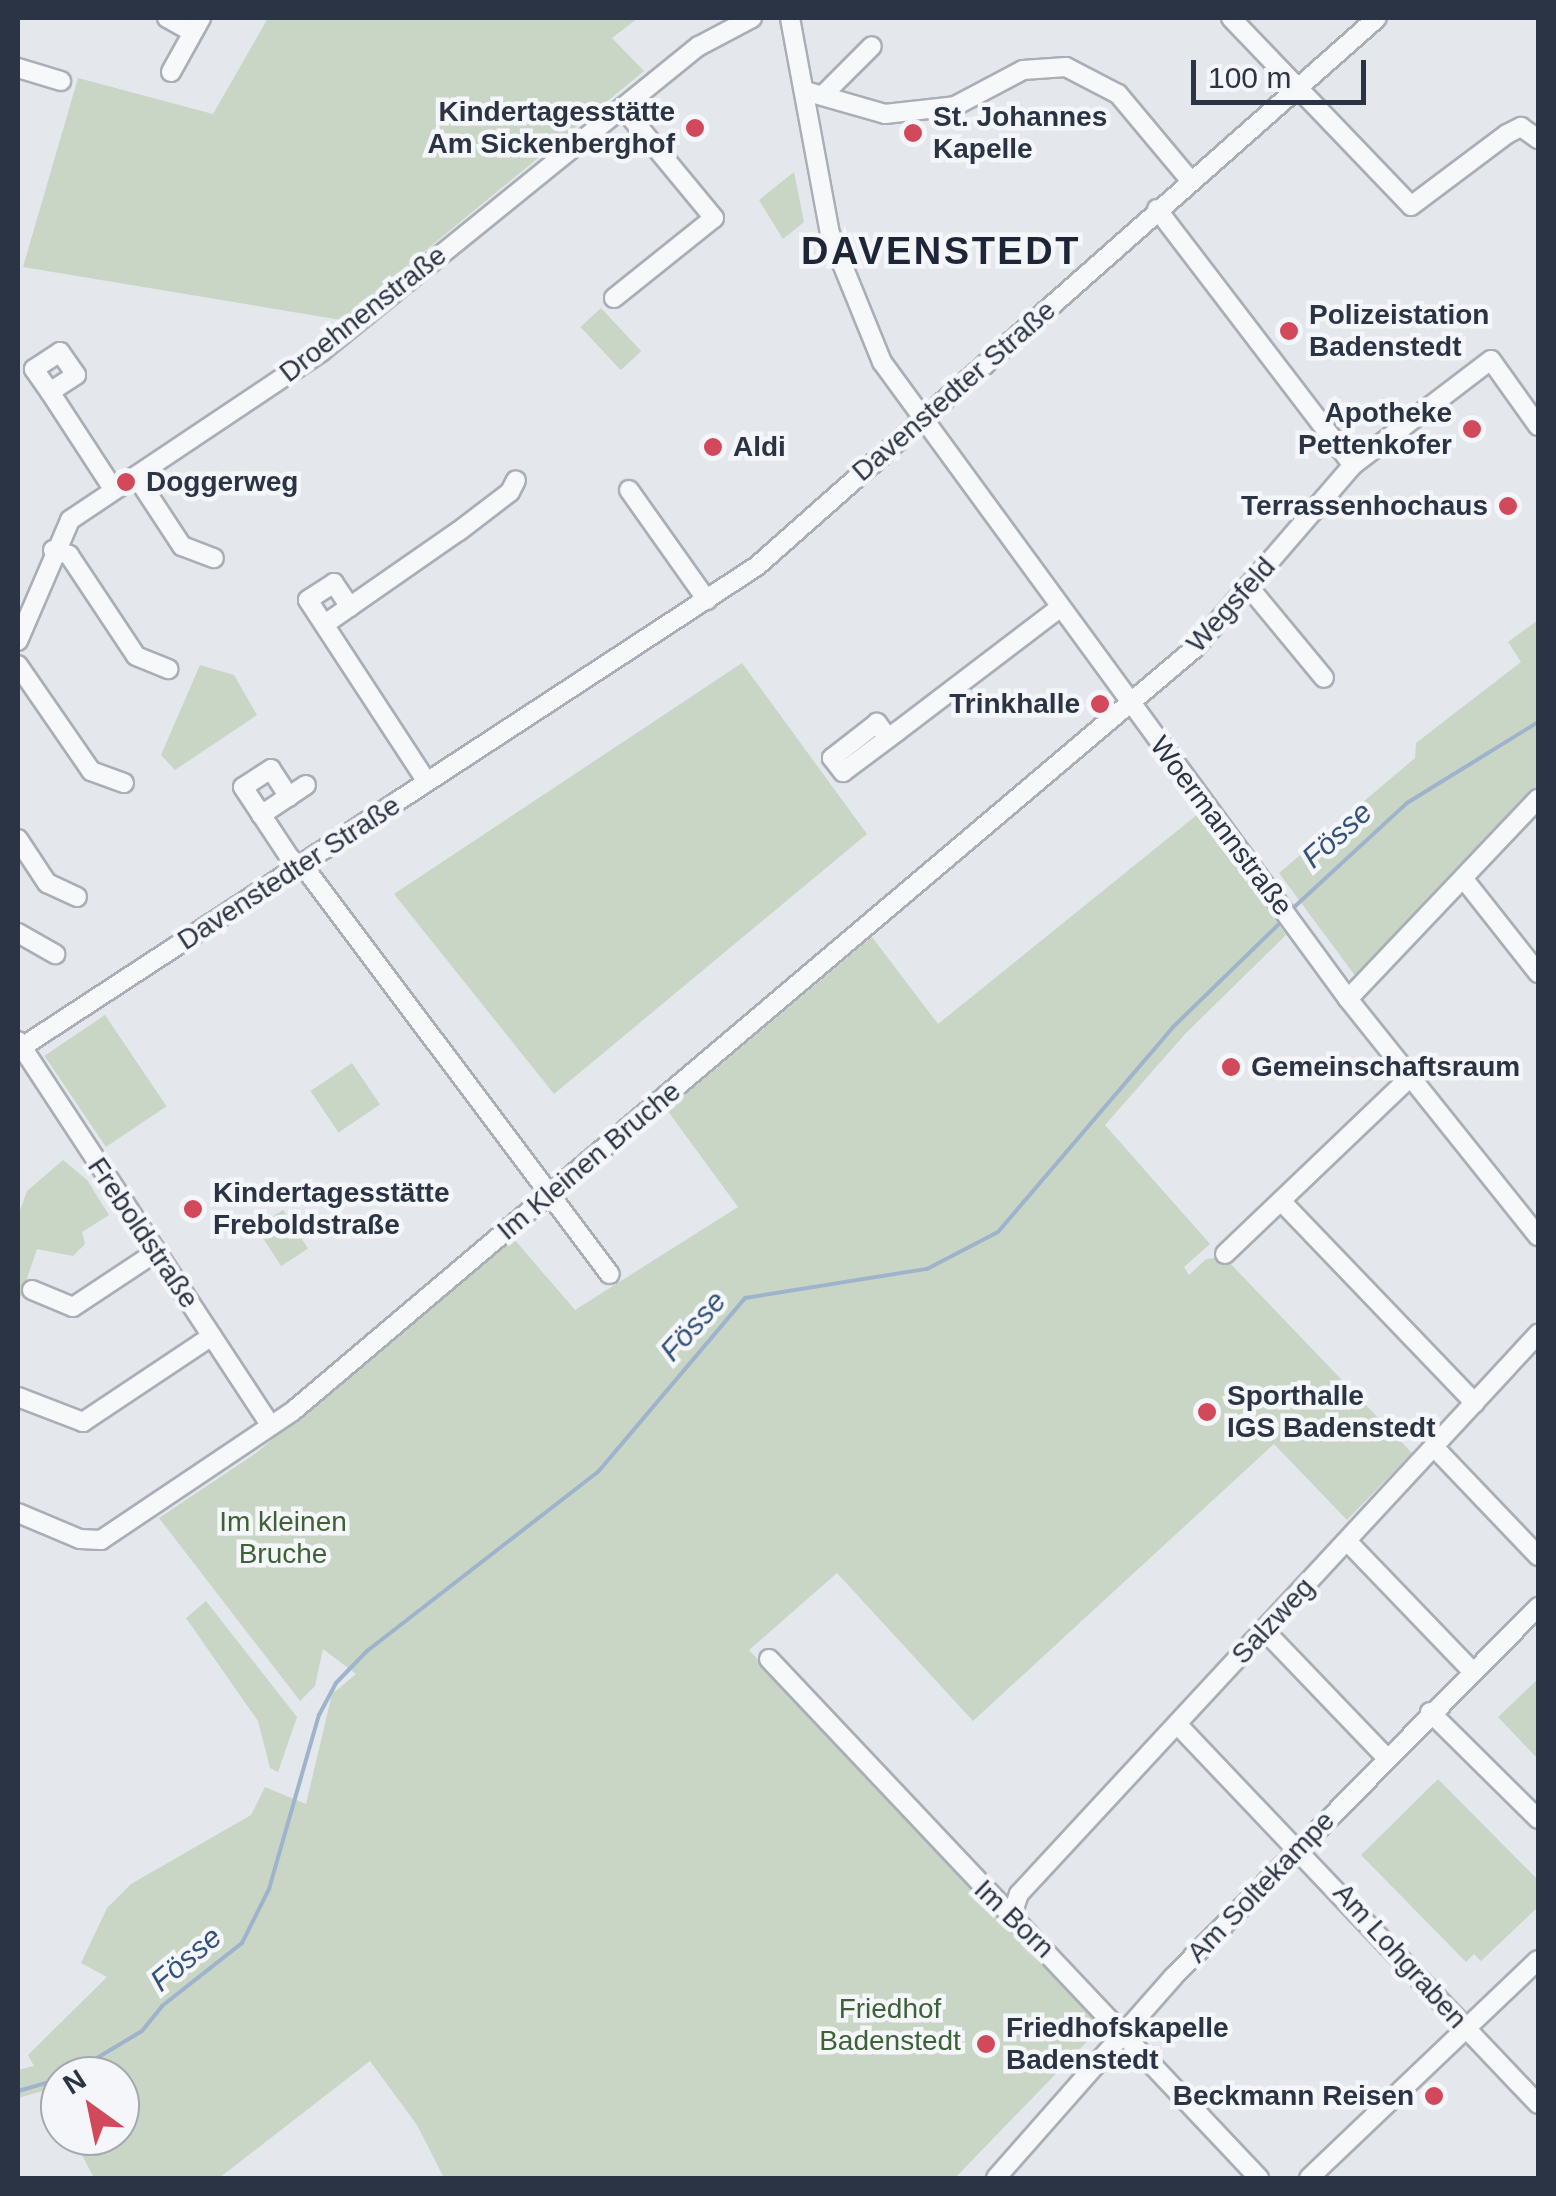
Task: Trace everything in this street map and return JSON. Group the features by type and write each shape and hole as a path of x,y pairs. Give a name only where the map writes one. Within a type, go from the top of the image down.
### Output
{"street":[{"path":"167,18 197,25 172,72"},
{"name":"Droehnenstraße","path":"18,640 53,550 70,520 322,351 699,46 752,18"},
{"name":"Woermannstraße","path":"790,18 840,264 867,334 916,415 1348,999 1538,1236"},
{"path":"1231,18 1410,206 1507,134 1521,127 1538,138"},
{"name":"Davenstedter Straße","path":"20,1044 757,566 916,415 1376,18"},
{"path":"825,93 872,46"},
{"path":"805,91 825,93 870,114 900,112 967,102 1035,66 1066,67 1118,94 1190,180"},
{"path":"18,68 61,80"},
{"path":"614,298 714,218 623,108"},
{"path":"1157,209 1353,465"},
{"name":"Wegsfeld","path":"1130,703 1195,648 1353,465 1491,360 1538,426"},
{"path":"50,392 114,490"},
{"path":"136,476 182,546 214,558"},
{"path":"325,624 498,502 516,480"},
{"path":"629,490 707,600"},
{"path":"53,550 69,556 136,656 168,669"},
{"path":"350,607 334,583 308,600 428,782"},
{"path":"18,584 36,592"},
{"path":"1248,586 1324,678"},
{"path":"888,738 1058,608"},
{"path":"18,665 92,771 124,783"},
{"name":"Im Kleinen Bruche","path":"18,1513 80,1538 102,1540 270,1424 1130,703"},
{"path":"289,796 271,769 243,787 610,1274"},
{"path":"261,815 306,786"},
{"path":"1348,999 1538,799"},
{"path":"18,839 46,883 77,897"},
{"path":"1462,878 1538,973"},
{"path":"18,933 55,954"},
{"name":"Freboldstraße","path":"20,1044 270,1424"},
{"path":"1225,1254 1410,1077"},
{"path":"1280,1200 1475,1403"},
{"path":"32,1290 74,1306 156,1252"},
{"name":"Salzweg","path":"1013,1912 1019,1894 1538,1334"},
{"path":"18,1397 83,1422 212,1336"},
{"path":"1434,1447 1538,1556"},
{"path":"1347,1541 1472,1671"},
{"name":"Am Soltekampe","path":"996,2178 1125,2033 1386,1756 1538,1607"},
{"path":"1264,1630 1386,1756"},
{"name":"Im Born","path":"769,1659 996,1905 1013,1912 1259,2178"},
{"path":"1430,1712 1538,1820"},
{"name":"Am Lohgraben","path":"1177,1724 1300,1847 1538,2104"},
{"path":"1308,2178 1538,1960"}],"green space":[{"path":"268,18 638,18 612,38 644,71 341,320 23,267 78,78 213,114"},
{"path":"794,172 804,222 783,239 759,200"},
{"path":"601,308 641,351 621,370 581,327"},
{"path":"1538,620 1538,793 1359,981 1279,873 1415,758 1416,743 1521,662 1508,642"},
{"path":"742,663 867,834 554,1094 394,894"},
{"path":"200,665 234,675 257,715 175,770 161,755"},
{"path":"1198,814 1286,935 1186,1033 1105,1125 1210,1244 1184,1267 1189,1275 1206,1259 1224,1257 1412,1453 1347,1520 1274,1444 973,1721 837,1573 749,1650 1103,2025 955,2178 444,2178 417,2125 370,2061 219,2178 94,2178 82,2156 140,2156 140,2056 40,2056 40,2092 18,2098 18,2070 34,2066 28,2055 107,1977 81,1963 107,1908 131,1884 251,1815 265,1787 306,1804 332,1694 356,1674 323,1649 315,1686 300,1701 159,1518 256,1453 514,1239 575,1310 738,1207 667,1110 872,937 938,1024"},
{"path":"105,1015 167,1106 106,1147 44,1056"},
{"path":"352,1063 380,1104 339,1132 311,1091"},
{"path":"63,1160 87,1180 109,1215 82,1232 85,1244 73,1256 37,1249 18,1305 18,1216 27,1191"},
{"path":"283,1210 308,1249 281,1266 256,1227"},
{"path":"206,1601 297,1717 278,1772 270,1768 258,1721 186,1618"},
{"path":"1538,1679 1538,1759 1498,1717"},
{"path":"1438,1779 1538,1880 1538,1907 1481,1961 1474,1954 1466,1962 1361,1855"}],"waterway":[{"name":"Fösse","path":"1291,910 1407,803 1538,722"},
{"name":"Fösse","path":"100,2056 142,2031 162,2006 242,1943 269,1889 319,1715 336,1683 367,1651 598,1472 745,1298 927,1269 998,1232 1173,1027 1282,921"},
{"name":"Fösse","path":"18,2091 40,2085"}],"place":[{"name":"Kindertagesstätte Am Sickenberghof","path":"695,128"},
{"name":"St. Johannes Kapelle","path":"913,133"},
{"name":"Polizeistation Badenstedt","path":"1289,331"},
{"name":"Apotheke Pettenkofer","path":"1472,429"},
{"name":"Aldi","path":"713,447"},
{"name":"Doggerweg","path":"126,482"},
{"name":"Terrassenhochaus","path":"1508,506"},
{"name":"Trinkhalle","path":"1100,704"},
{"name":"Gemeinschaftsraum","path":"1231,1067"},
{"name":"Kindertagesstätte Freboldstraße","path":"193,1209"},
{"name":"Sporthalle IGS Badenstedt","path":"1207,1412"},
{"name":"Friedhofskapelle Badenstedt","path":"986,2044"},
{"name":"Beckmann Reisen","path":"1434,2096"}],"district":[{"name":"DAVENSTEDT","path":"941,252"}],"park label":[{"name":"Im kleinen Bruche","path":"283,1538"},
{"name":"Friedhof Badenstedt","path":"890,2025"}]}
